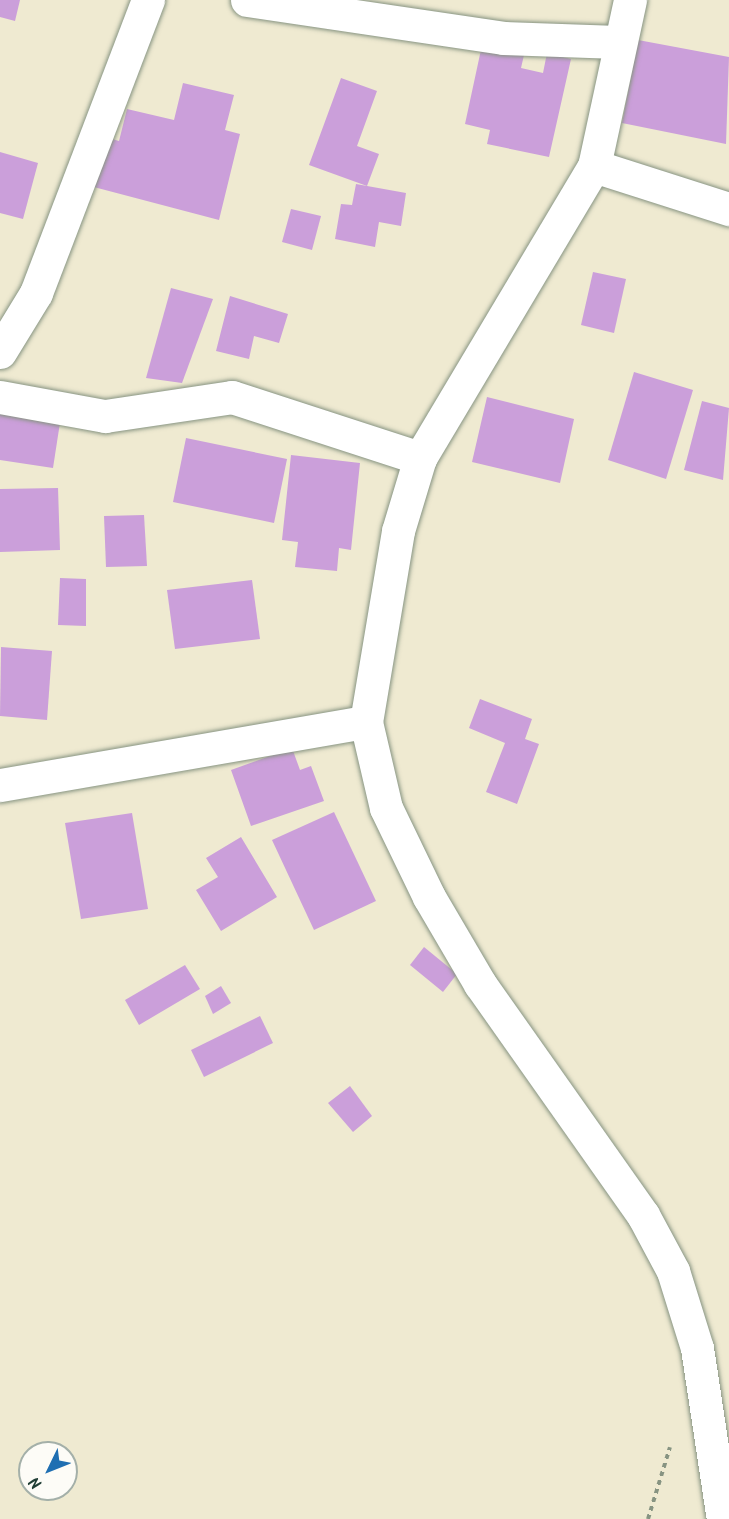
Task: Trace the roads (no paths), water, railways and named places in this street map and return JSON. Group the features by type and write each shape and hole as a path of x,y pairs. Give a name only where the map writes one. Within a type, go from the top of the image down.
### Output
{"street":[{"path":"0,352 40,283 148,0"},
{"path":"248,0 503,38 618,42"},
{"path":"630,0 618,42 594,166 420,458 398,531 366,722 386,808 429,897 480,984 643,1215 673,1271 697,1348 723,1519"},
{"path":"594,166 729,209"},
{"path":"0,398 105,416 232,397 420,458"},
{"path":"0,784 366,722"}]}
